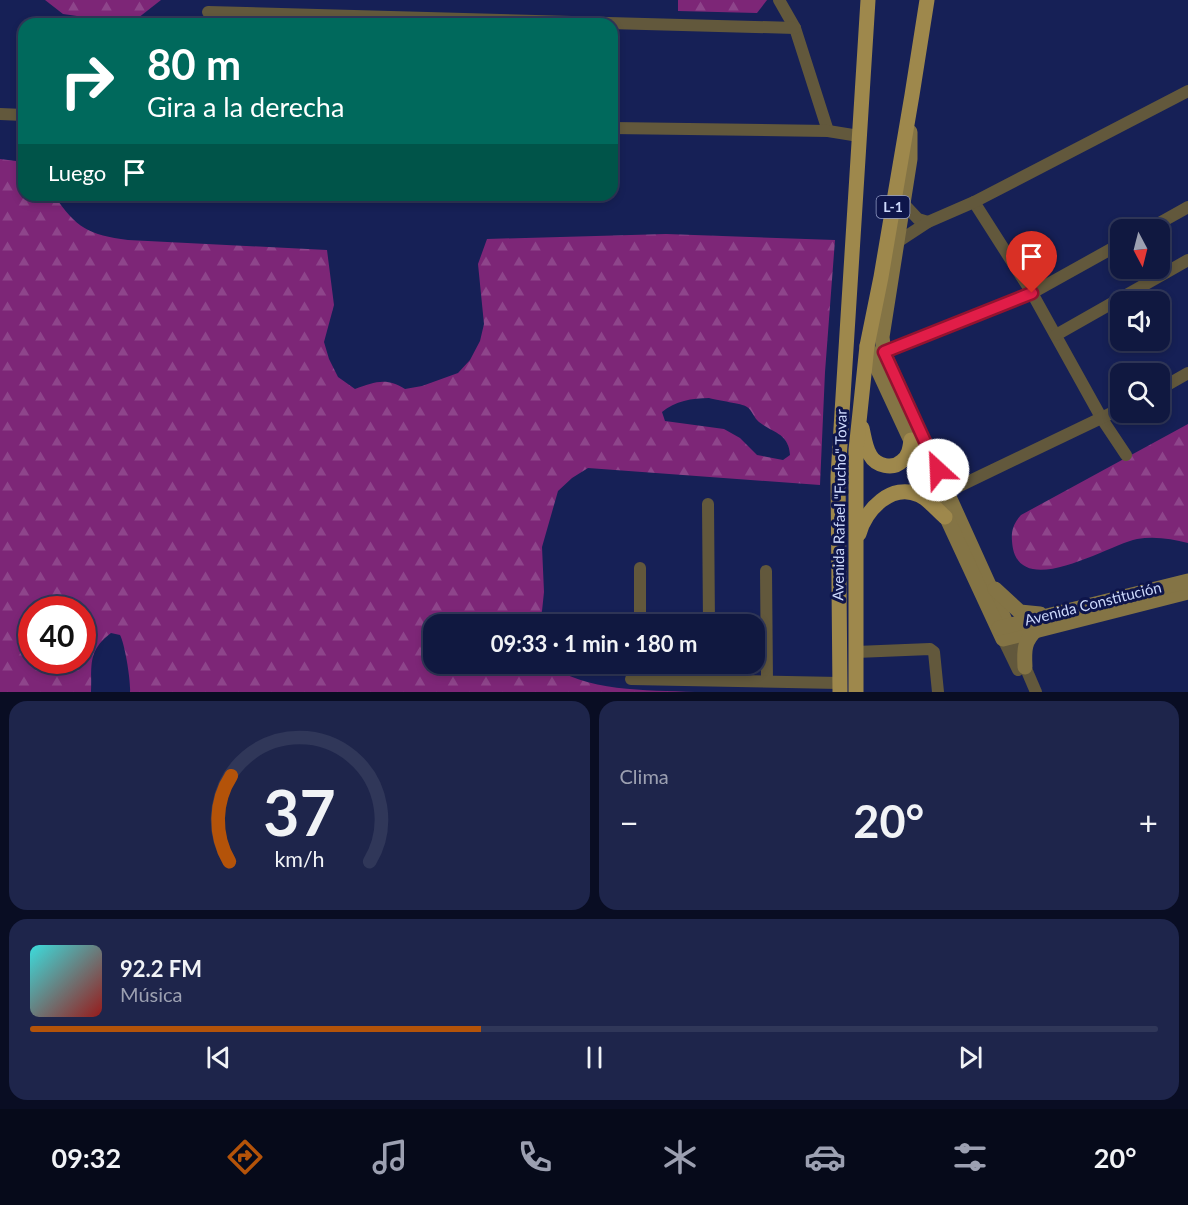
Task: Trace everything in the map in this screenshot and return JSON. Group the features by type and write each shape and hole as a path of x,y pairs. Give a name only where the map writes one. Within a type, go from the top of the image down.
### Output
{"main road":[{"name":"Avenida Rafael \"Fucho\" Tovar","path":"840,687 837,476 868,0"},
{"name":"Avenida Rafael \"Fucho\" Tovar","path":"856,692 855,549 858,414 867,346 881,277 927,0"},
{"path":"848,298 867,346"},
{"name":"L-1","path":"858,414 868,453 880,464 887,466 903,461 909,452 911,440"},
{"path":"855,549 862,524 880,500 900,491 919,495 945,517"}],"street":[{"path":"779,0 795,28 828,131"},
{"path":"208,12 428,18"},
{"path":"618,23 795,28"},
{"path":"897,243 928,222 974,202 1188,91"},
{"name":"L-1","path":"911,103 910,159 882,337 884,352 989,584 1005,632 1033,692"},
{"path":"0,114 18,115"},
{"path":"618,128 828,131 858,136"},
{"path":"974,202 1032,293 1102,419 1126,455"},
{"path":"903,203 918,219 928,222"},
{"path":"1167,219 1188,207"},
{"path":"884,352 1032,293 1110,250"},
{"path":"1056,335 1188,260"},
{"name":"L-1","path":"867,346 945,517 1025,667"},
{"path":"1170,383 1188,373"},
{"path":"947,492 1110,415"},
{"path":"708,504 709,614"},
{"path":"640,568 640,614"},
{"path":"766,571 767,681"},
{"name":"Avenida Constitución","path":"1005,632 1052,615 1188,580"},
{"name":"L-1","path":"989,584 1020,612 1052,615"},
{"name":"Avenida Constitución","path":"1005,632 1037,629 1188,592"},
{"name":"L-1","path":"1033,692 1025,667 1023,649 1027,638 1037,629"},
{"path":"856,652 930,649 936,658 938,692"},
{"path":"637,674 636,679 767,681 840,687"},
{"path":"709,674 709,680"}],"green space":[{"path":"45,0 161,0 138,18 91,18 63,14"},
{"path":"678,0 767,0 757,13 678,11"},
{"path":"0,159 18,161 18,201 58,201 77,222 103,236 128,240 327,250 334,305 324,342 338,377 355,389 380,382 392,383 405,389 422,386 458,373 470,360 480,341 484,324 478,264 487,239 666,234 835,240 825,372 820,485 588,468 558,491 542,547 544,592 541,614 423,614 423,674 567,674 617,688 695,692 130,692 130,680 120,635 111,633 96,650 96,596 18,596 18,674 91,674 91,692 0,692","holes":["709,398 747,407 759,422 779,434 787,442 790,455 783,460 757,455 740,438 724,429 665,421 662,412 678,403"]},
{"path":"1188,424 1188,543 1163,538 1137,539 1065,566 1045,570 1029,568 1017,559 1012,533 1021,515"}],"route":[{"path":"938,470 884,352 1032,293"}]}
